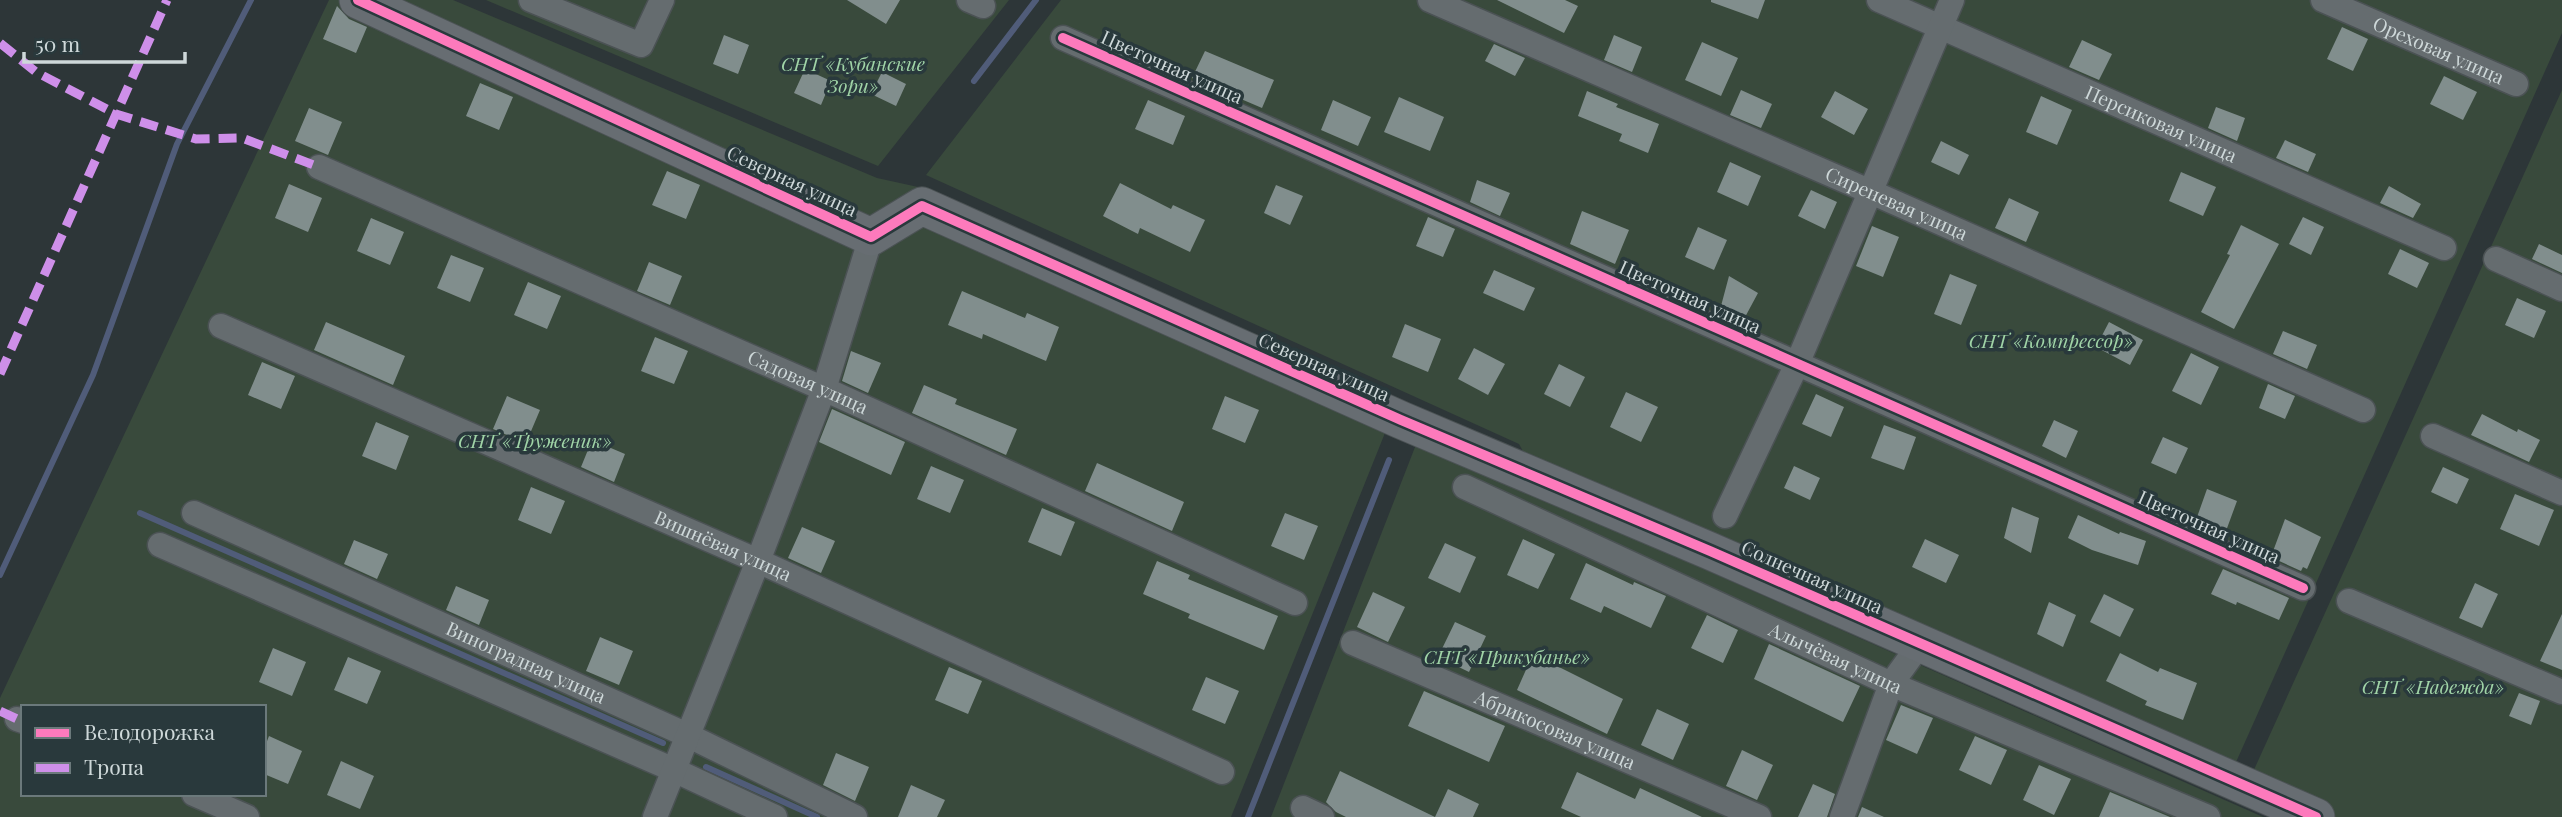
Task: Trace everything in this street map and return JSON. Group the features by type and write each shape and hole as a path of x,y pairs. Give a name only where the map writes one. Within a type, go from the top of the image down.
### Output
{"street":[{"name":"Северная улица","path":"358,0 871,237 922,206 1401,420"},
{"path":"531,0 641,45 662,0"},
{"name":"Сиреневая улица","path":"1430,0 2363,410"},
{"name":"Персиковая улица","path":"1879,0 2444,248"},
{"path":"1726,516 1797,363 1952,0"},
{"name":"Ореховая улица","path":"2323,0 2516,83"},
{"name":"Цветочная улица","path":"1063,38 2303,588"},
{"name":"Садовая улица","path":"319,167 824,389 1295,603"},
{"path":"655,817 824,389 871,237"},
{"path":"2496,259 2562,289"},
{"name":"Вишнёвая улица","path":"220,326 758,561 1223,772"},
{"name":"Солнечная улица","path":"1401,420 1710,551 2316,817"},
{"path":"2433,436 2562,493"},
{"name":"Алычёвая улица","path":"1465,487 1891,684 2208,817"},
{"name":"Виноградная улица","path":"194,513 687,735 855,817"},
{"path":"160,545 674,770 775,817"},
{"path":"2349,601 2562,692"},
{"name":"Абрикосовая улица","path":"1353,643 1759,817"},
{"path":"1842,817 1891,684 1920,644"},
{"path":"199,796 247,817"}],"green space":[{"name":"СНТ «Труженик»","path":"329,0 453,0 877,178 918,187 1397,403 1231,817 0,817 0,698"},
{"name":"СНТ «Кубанские Зори»","path":"486,0 1009,0 878,166"},
{"name":"СНТ «Компрессор»","path":"1061,0 2562,0 2562,33 2224,789 1543,488 1519,444 926,175"},
{"name":"СНТ «Надежда»","path":"2562,90 2562,817 2295,817 2243,794"},
{"name":"СНТ «Прикубанье»","path":"1417,442 2263,817 1271,817"}],"building":[{"path":"847,0 900,0 886,24"},
{"path":"1497,0 1565,0 1578,6 1564,33"},
{"path":"1711,0 1765,0 1758,19"},
{"path":"337,6 349,19 367,27 356,53 323,39"},
{"path":"2342,27 2368,39 2353,71 2327,59"},
{"path":"724,35 749,45 738,74 713,64"},
{"path":"1614,35 1642,47 1632,72 1604,60"},
{"path":"2082,40 2112,54 2099,80 2069,67"},
{"path":"1702,42 1738,58 1721,96 1685,80"},
{"path":"1494,44 1525,58 1515,76 1485,61"},
{"path":"1205,51 1274,80 1262,108 1192,78"},
{"path":"805,69 831,81 821,105 794,93"},
{"path":"882,72 906,84 896,106 871,94"},
{"path":"2444,76 2477,92 2463,120 2430,104"},
{"path":"480,83 513,97 499,130 466,116"},
{"path":"1741,90 1772,104 1761,128 1730,115"},
{"path":"1587,91 1618,104 1616,107 1659,124 1648,153 1619,141 1622,134 1578,116"},
{"path":"1835,91 1868,109 1854,135 1821,117"},
{"path":"2041,96 2072,110 2057,145 2026,132"},
{"path":"1399,97 1444,117 1430,151 1384,132"},
{"path":"1148,100 1185,116 1173,145 1135,129"},
{"path":"1333,100 1371,117 1358,146 1321,130"},
{"path":"2216,107 2245,118 2237,141 2208,128"},
{"path":"309,108 342,122 328,155 295,141"},
{"path":"2285,140 2316,154 2308,172 2276,158"},
{"path":"1941,141 1969,155 1959,175 1931,162"},
{"path":"1730,162 1761,176 1748,206 1717,192"},
{"path":"667,171 700,185 686,219 652,205"},
{"path":"2181,172 2216,187 2203,216 2169,201"},
{"path":"1477,180 1510,193 1500,216 1470,202"},
{"path":"1120,183 1171,209 1173,205 1205,220 1190,252 1140,228 1138,234 1103,216"},
{"path":"289,184 322,198 308,232 275,218"},
{"path":"1276,185 1303,196 1290,225 1264,213"},
{"path":"2389,186 2421,204 2413,218 2380,203"},
{"path":"1811,190 1837,202 1825,229 1798,216"},
{"path":"2009,198 2039,212 2026,242 1995,228"},
{"path":"1582,211 1629,230 1615,264 1570,244"},
{"path":"1428,217 1455,229 1443,257 1416,246"},
{"path":"2303,217 2324,227 2311,255 2289,244"},
{"path":"371,218 404,232 390,265 357,251"},
{"path":"2241,225 2279,244 2234,329 2201,312 2230,255 2227,254"},
{"path":"1872,226 1899,237 1883,277 1856,266"},
{"path":"1698,227 1727,240 1714,270 1685,257"},
{"path":"2539,244 2562,255 2562,273 2532,259"},
{"path":"2400,249 2429,263 2417,288 2388,274"},
{"path":"451,255 484,268 470,302 437,288"},
{"path":"649,262 682,276 670,305 637,291"},
{"path":"1494,270 1535,288 1524,311 1483,293"},
{"path":"1950,274 1977,285 1961,325 1934,314"},
{"path":"1729,276 1758,293 1744,319 1721,306"},
{"path":"528,282 561,296 547,329 514,315"},
{"path":"962,291 1025,318 1027,313 1059,327 1046,361 983,334 982,339 948,325"},
{"path":"2517,298 2546,311 2534,338 2505,325"},
{"path":"326,322 405,356 393,385 314,350"},
{"path":"2109,322 2143,340 2130,365 2096,347"},
{"path":"1405,324 1441,339 1428,372 1392,357"},
{"path":"2283,331 2317,345 2307,369 2273,354"},
{"path":"655,337 688,351 674,384 641,371"},
{"path":"1474,348 1505,364 1488,395 1458,379"},
{"path":"851,351 881,363 868,393 842,381"},
{"path":"2191,353 2219,367 2201,405 2172,391"},
{"path":"262,362 295,376 281,409 248,395"},
{"path":"1559,364 1585,377 1570,407 1544,394"},
{"path":"2268,384 2295,396 2285,419 2259,408"},
{"path":"924,385 957,399 955,404 1017,429 1006,455 912,413"},
{"path":"1626,392 1658,407 1641,442 1610,427"},
{"path":"1816,394 1844,407 1831,437 1802,424"},
{"path":"507,396 540,410 526,443 493,429"},
{"path":"1225,396 1259,410 1245,443 1212,429"},
{"path":"832,409 905,442 891,475 819,442"},
{"path":"2482,414 2517,432 2518,429 2540,440 2529,462 2471,435"},
{"path":"2054,420 2078,431 2066,458 2042,446"},
{"path":"376,422 409,436 396,470 362,456"},
{"path":"1884,425 1916,437 1904,470 1871,458"},
{"path":"2163,437 2188,448 2176,474 2151,463"},
{"path":"592,440 625,454 614,482 581,467"},
{"path":"1097,463 1184,502 1172,531 1085,491"},
{"path":"931,466 964,480 950,513 917,499"},
{"path":"1794,466 1820,478 1810,500 1784,488"},
{"path":"2443,467 2469,479 2457,504 2431,492"},
{"path":"531,487 565,501 551,534 518,520"},
{"path":"2207,489 2237,501 2226,531 2196,520"},
{"path":"2515,494 2554,510 2539,546 2500,529"},
{"path":"2012,507 2039,518 2031,553 2004,538"},
{"path":"1042,508 1075,522 1061,556 1028,542"},
{"path":"1285,513 1318,526 1304,560 1271,546"},
{"path":"2078,515 2119,534 2120,532 2146,541 2138,565 2092,550 2068,538"},
{"path":"2285,519 2321,537 2307,569 2303,567 2301,571 2277,560 2278,557 2272,554"},
{"path":"802,527 835,541 821,573 788,558"},
{"path":"1523,539 1555,554 1538,589 1507,575"},
{"path":"1925,539 1959,555 1946,583 1912,567"},
{"path":"354,540 388,554 377,579 344,564"},
{"path":"1445,543 1476,557 1460,593 1428,578"},
{"path":"1157,561 1190,575 1188,579 1278,616 1264,650 1188,618 1190,614 1143,594"},
{"path":"1586,563 1633,585 1634,582 1666,596 1651,628 1604,606 1601,613 1570,599"},
{"path":"2223,569 2289,598 2279,620 2211,594"},
{"path":"2475,583 2498,594 2482,628 2459,618"},
{"path":"456,586 489,600 479,625 446,610"},
{"path":"1373,592 1405,607 1388,642 1357,627"},
{"path":"2104,594 2134,609 2120,637 2090,622"},
{"path":"2049,602 2076,615 2063,647 2037,634"},
{"path":"2562,614 2562,670 2540,661"},
{"path":"1707,615 1738,630 1723,663 1691,648"},
{"path":"1455,622 1486,636 1469,672 1438,657"},
{"path":"600,637 633,651 619,685 586,671"},
{"path":"1769,644 1860,686 1843,722 1754,679"},
{"path":"273,648 306,662 292,696 259,682"},
{"path":"2120,653 2158,672 2160,668 2197,683 2183,720 2145,705 2147,701 2106,681"},
{"path":"1533,654 1623,699 1607,734 1517,690"},
{"path":"348,657 381,671 367,704 334,690"},
{"path":"949,667 982,681 968,714 935,700"},
{"path":"1206,677 1239,691 1225,724 1192,710"},
{"path":"1424,691 1505,726 1489,762 1408,726"},
{"path":"2519,693 2540,701 2531,725 2509,716"},
{"path":"1901,705 1933,718 1917,754 1886,740"},
{"path":"1657,709 1689,724 1673,760 1641,745"},
{"path":"269,736 302,751 288,784 266,775 266,744"},
{"path":"1975,736 2007,750 1991,785 1959,770"},
{"path":"1742,750 1773,765 1757,800 1726,786"},
{"path":"836,753 869,767 855,801 823,785"},
{"path":"341,761 374,776 360,809 327,795"},
{"path":"2039,765 2071,779 2054,815 2023,800"},
{"path":"1340,771 1435,817 1346,817 1326,802"},
{"path":"1577,772 1635,799 1640,788 1702,817 1581,817 1561,808"},
{"path":"1813,784 1835,794 1827,817 1798,817"},
{"path":"911,785 945,800 937,817 898,817"},
{"path":"1448,789 1479,804 1473,817 1435,817"},
{"path":"2110,792 2170,817 2099,817"},
{"path":"1862,807 1884,817 1858,817"}],"waterway":[{"path":"0,575 93,375 177,144 251,0"},
{"path":"974,81 1036,0"},
{"path":"1248,817 1389,460"},
{"path":"140,513 663,743"},
{"path":"706,767 817,817"}],"marked path":[{"path":"0,374 167,0"},
{"path":"0,43 36,72 116,114 196,139 242,138 319,167"},
{"path":"0,711 17,719"}],"cycle path":[{"path":"358,0 871,237 922,206 1401,420 1710,551 2316,817"},
{"path":"1063,38 2303,588"}]}
